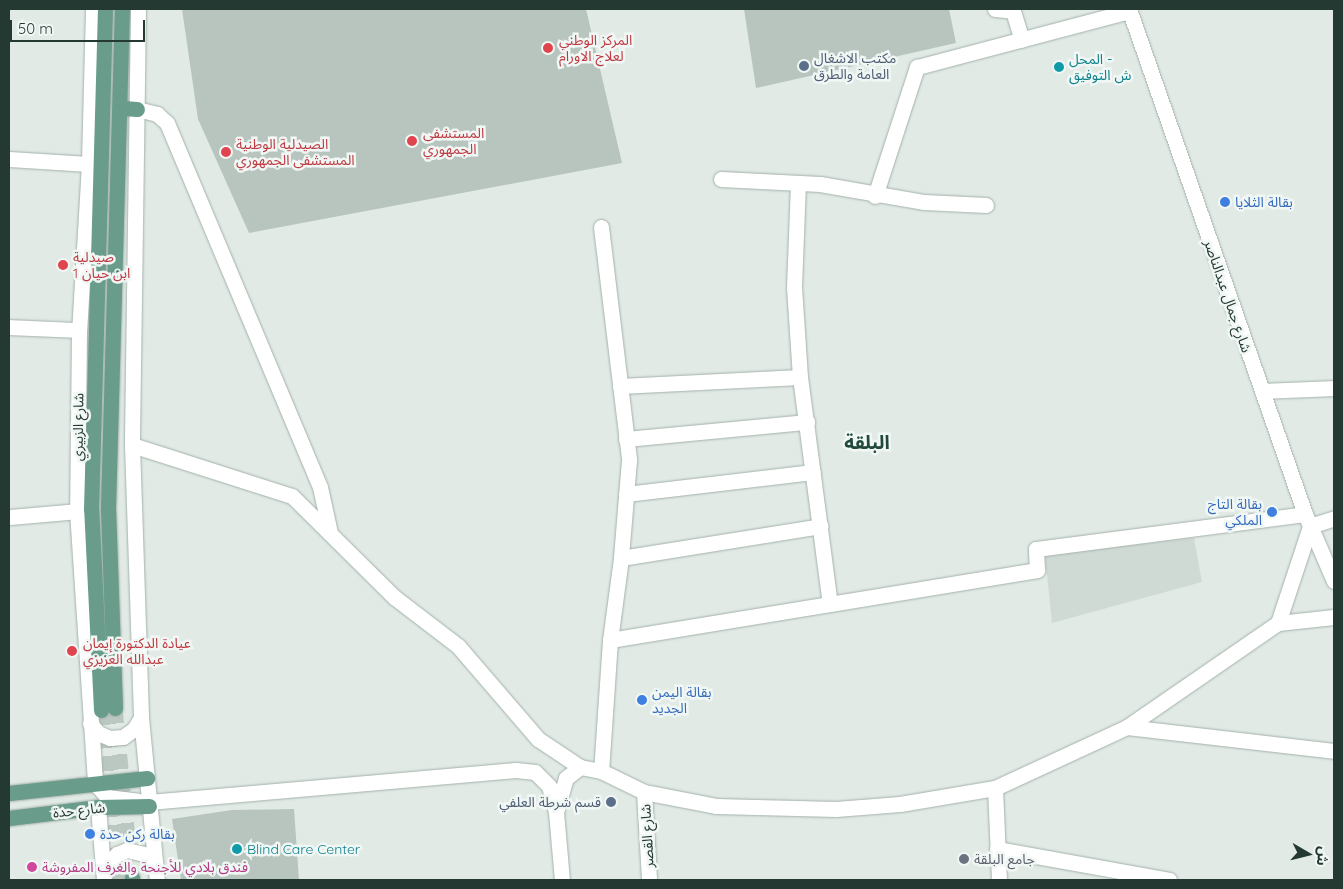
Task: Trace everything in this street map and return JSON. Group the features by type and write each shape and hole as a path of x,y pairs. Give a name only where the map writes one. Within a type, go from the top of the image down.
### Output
{"main road":[{"name":"شارع الزبيري","path":"105,9 96,164 92,509 108,709 108,507 129,109 122,9"},
{"name":"شارع حدة","path":"9,793 146,778"},
{"name":"شارع حدة","path":"9,818 98,807 149,804"}],"street":[{"name":"شارع الزبيري","path":"93,9 96,164 79,330 77,511 95,783"},
{"name":"شارع الزبيري","path":"138,9 129,109 132,445 140,718 157,880"},
{"path":"995,9 1013,11 1022,40"},
{"path":"875,196 917,68 1129,10"},
{"name":"شارع جمال عبدالناصر","path":"1129,10 1307,520 1334,581"},
{"path":"129,109 156,114 167,124 320,487 330,533"},
{"path":"9,159 96,164"},
{"path":"721,179 798,183 875,196 986,205"},
{"path":"798,183 794,287 800,377 830,604"},
{"path":"601,227 629,460 621,558 610,640 601,771"},
{"path":"9,327 79,330"},
{"path":"620,386 800,377"},
{"path":"1262,391 1334,388"},
{"path":"626,439 806,422"},
{"path":"132,445 292,496 394,597 458,646 538,739 580,767 601,771 644,792 716,806 827,809 900,804 995,788 1127,727 1278,623 1334,617"},
{"path":"626,494 813,472"},
{"path":"9,518 77,511"},
{"path":"610,640 1037,570 1036,549 1334,518"},
{"path":"1278,623 1307,520"},
{"path":"621,558 820,526"},
{"path":"90,723 98,733 110,738 123,737 134,729 140,718"},
{"path":"1127,727 1334,751"},
{"path":"556,812 566,778 580,767"},
{"path":"95,783 108,797 149,804 516,770 535,772 549,786 556,812 562,880"},
{"path":"995,788 999,880"},
{"name":"شارع القصر","path":"644,792 649,880"},
{"path":"98,807 104,876"},
{"path":"997,849 1169,880"},
{"path":"104,876 117,854 127,850 148,855 155,863"}],"shaded area":[{"path":"1194,538 1202,582 1052,623 1045,555"}],"building":[{"name":"المستشفى الجمهوري","path":"182,9 586,9 622,163 249,233 198,119"},
{"name":"مكتب الاشغال العامة والطرق","path":"744,9 949,9 956,43 756,88"},
{"name":"Blind Care Center","path":"294,809 299,880 181,880 172,819 232,810"}],"tunnel":[{"path":"115,708 132,878"},
{"path":"101,710 117,880"}],"place":[{"name":"المركز الوطني لعلاج الاورام","path":"548,48"},
{"name":"مكتب الاشغال العامة والطرق","path":"804,66"},
{"name":"المحل - ش التوفيق","path":"1059,67"},
{"name":"المستشفى الجمهوري","path":"412,141"},
{"name":"الصيدلية الوطنية المستشفى الجمهوري","path":"226,152"},
{"name":"بقالة الثلايا","path":"1225,202"},
{"name":"صيدلية ابن حيان 1","path":"63,265"},
{"name":"بقالة التاج الملكي","path":"1272,512"},
{"name":"عيادة الدكتورة إيمان عبدالله العزيزي","path":"72,651"},
{"name":"بقالة اليمن الجديد","path":"642,700"},
{"name":"قسم شرطة العلفي","path":"611,802"},
{"name":"بقالة ركن حدة","path":"90,834"},
{"name":"Blind Care Center","path":"237,849"},
{"name":"جامع البلقة","path":"964,859"},
{"name":"فندق بلادي للأجنحة والغرف المفروشة","path":"32,867"}],"district":[{"name":"البلقة","path":"867,443"}]}
